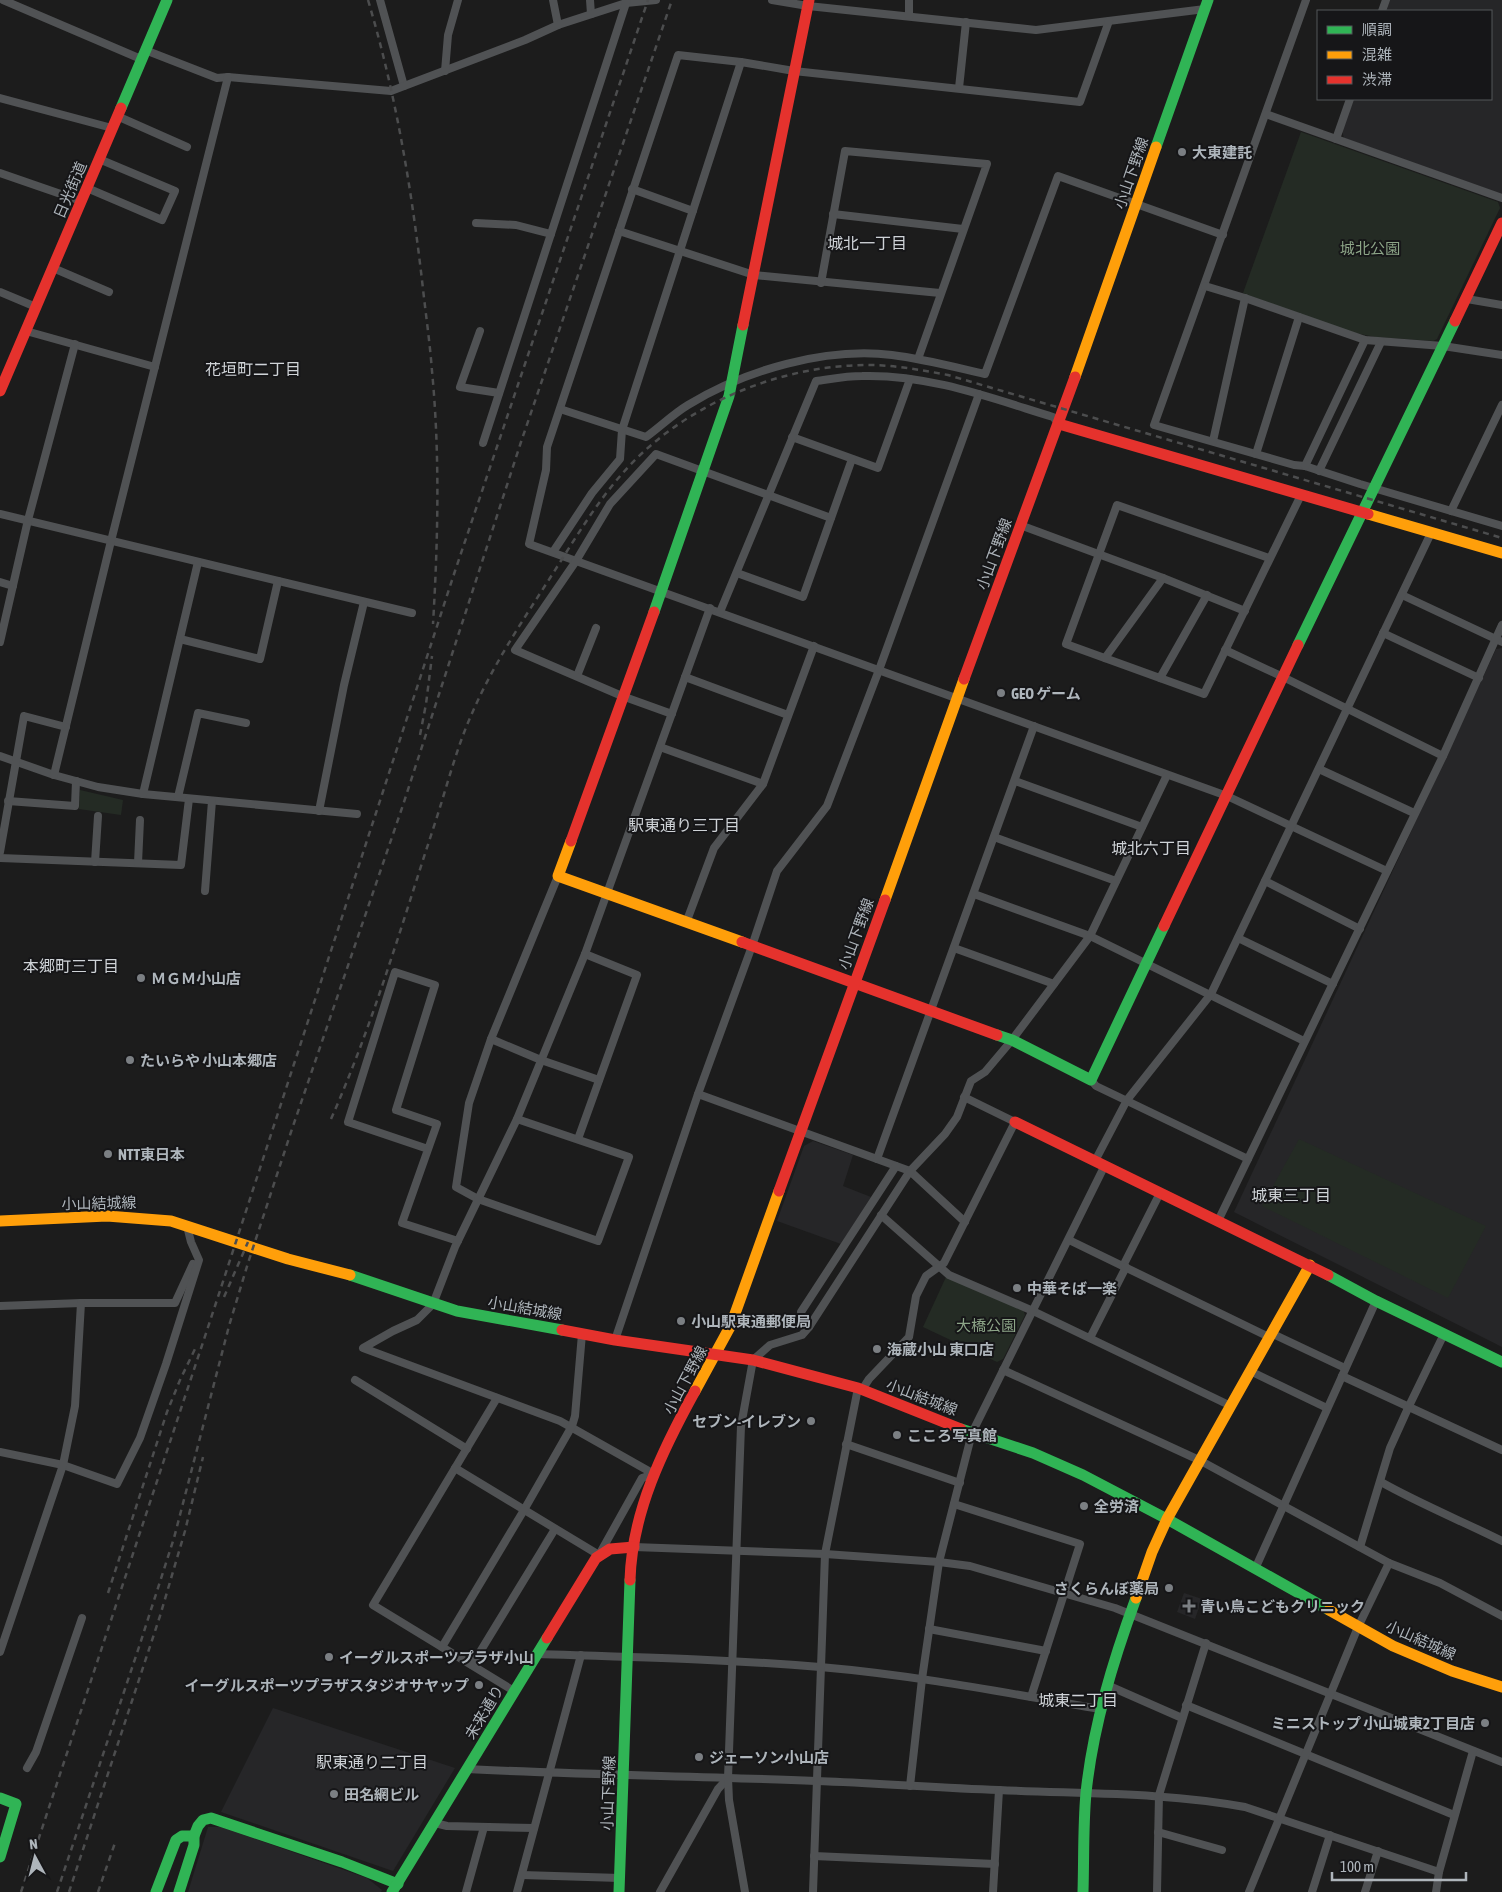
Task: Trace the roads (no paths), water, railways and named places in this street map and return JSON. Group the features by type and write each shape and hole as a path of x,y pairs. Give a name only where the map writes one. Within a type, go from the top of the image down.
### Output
{"street":[{"path":"3,0 143,55 217,78 228,77 379,92 391,91 526,40 558,25 627,1 656,0"},
{"name":"日光街道","path":"1,384 26,331 167,0"},
{"path":"380,0 404,86"},
{"path":"445,70 448,35 458,0"},
{"path":"553,0 558,25"},
{"path":"590,0 591,14"},
{"path":"772,0 1036,30 1109,21 1207,4"},
{"path":"909,0 909,16"},
{"path":"1306,0 1154,425 1294,466 1305,466 1502,526"},
{"path":"483,443 627,1"},
{"path":"517,1119 629,1157 598,1242 478,1199 456,1188 469,1104 491,1039 558,876 704,472 729,396 808,3"},
{"name":"小山下野線","path":"620,1892 630,1575 634,1546 654,1474 731,1325 1020,525 1059,424 1207,4"},
{"path":"1109,21 1080,102 794,72 742,62 678,55 547,448 546,470 529,544 1228,796 1387,871"},
{"path":"959,88 966,22"},
{"path":"553,552 592,493 620,459 622,430 742,62"},
{"path":"54,775 228,77"},
{"path":"0,98 112,128"},
{"path":"1336,139 1350,100"},
{"path":"1266,114 1502,198"},
{"path":"117,116 187,147"},
{"path":"821,283 846,150 987,164 918,359"},
{"path":"87,188 162,220 175,192 99,159"},
{"path":"0,174 82,201"},
{"path":"560,409 646,437 687,405 732,382 778,367 822,357 863,353 891,355 985,374 1058,176 1223,235"},
{"path":"632,189 693,211"},
{"path":"834,214 963,229"},
{"path":"476,223 516,225 551,234"},
{"path":"1091,1080 1228,796 1373,488 1499,235 1502,223"},
{"path":"619,231 754,275 821,283 940,293"},
{"path":"53,268 109,292"},
{"path":"1205,286 1365,340 1443,346 1502,355"},
{"path":"0,292 36,307"},
{"path":"1213,441 1245,298"},
{"path":"1467,299 1502,305"},
{"path":"1256,454 1299,317"},
{"path":"26,331 155,367"},
{"path":"480,331 460,387 499,393"},
{"path":"1305,466 1365,340"},
{"path":"1319,471 1381,342"},
{"path":"0,642 28,520 75,344"},
{"path":"720,612 816,381 863,376 910,379 945,384 1053,417 1059,424 1362,514 1502,553"},
{"path":"792,437 878,468 910,379"},
{"path":"615,1340 698,1094 777,871 827,806 879,670 979,394"},
{"path":"1451,511 1502,405"},
{"path":"672,714 622,696 515,650 576,561 610,504 656,454 831,518"},
{"path":"736,573 803,597 852,459"},
{"path":"1269,558 1117,505 1066,644 1204,694 1301,496"},
{"path":"0,514 412,613"},
{"path":"1020,525 1163,578 1245,611"},
{"path":"910,1786 938,1562 972,1433 1069,1240 1127,1100 1211,994 1431,533"},
{"path":"143,794 198,562"},
{"path":"1105,658 1163,578"},
{"path":"180,639 260,659 278,581"},
{"path":"0,582 13,586"},
{"path":"1160,678 1207,595"},
{"path":"1402,595 1499,641"},
{"path":"319,811 344,685 364,602"},
{"path":"654,1474 572,1426 363,1348 417,1320 434,1304 458,1241 517,1119 585,954 710,608"},
{"path":"1218,1220 1360,929 1479,678 1499,641 1502,625"},
{"path":"577,676 596,628"},
{"path":"1383,633 1479,678"},
{"path":"686,923 714,848 763,784 814,646"},
{"path":"1225,650 1284,677 1443,756"},
{"path":"685,677 788,715"},
{"path":"178,798 198,713 246,723"},
{"path":"0,852 24,716 66,727"},
{"path":"877,1159 1034,726"},
{"path":"660,747 763,784"},
{"path":"0,756 54,775 98,787 178,798 357,814"},
{"path":"1319,769 1414,813"},
{"path":"745,1892 729,1800 728,1778 741,1426 753,1360 770,1345 802,1335 809,1327 910,1171 945,1134 957,1117 971,1081 985,1072 1012,1040 1090,936 1167,775"},
{"path":"8,801 75,806 76,781"},
{"path":"1015,782 1142,827"},
{"path":"0,858 182,865 188,799"},
{"path":"205,892 212,801"},
{"path":"95,862 98,816"},
{"path":"138,863 140,820"},
{"path":"994,837 1116,881"},
{"path":"558,876 1012,1040 1091,1080 1096,1086 1248,1159"},
{"path":"1265,881 1360,929"},
{"path":"974,894 1090,936 1304,1041"},
{"path":"1238,938 1333,984"},
{"path":"954,948 1054,984"},
{"path":"578,1139 637,975 585,954"},
{"path":"428,1149 348,1122 395,972 435,985 396,1110 437,1124 402,1223 458,1241"},
{"path":"491,1039 541,1060 599,1080"},
{"path":"698,1094 910,1171 965,1222"},
{"path":"964,1097 1310,1265 1502,1362"},
{"path":"812,1892 825,1554 846,1444 860,1389 909,1337 916,1296 926,1276 944,1263 1015,1122"},
{"path":"809,1327 802,1320 801,1312 896,1166"},
{"path":"1090,1338 1160,1193"},
{"path":"866,1212 879,1218 949,1275 1033,1311 1231,1406"},
{"name":"小山結城線","path":"0,1221 151,1217 192,1227 288,1259 358,1277 434,1304 484,1317 615,1340 753,1360 860,1389 972,1433 1033,1454 1083,1475 1167,1519 1358,1627 1420,1658 1502,1688"},
{"path":"0,1452 63,1465 116,1484 140,1438 199,1260 191,1242 192,1227"},
{"path":"1069,1240 1270,1335 1345,1368"},
{"path":"0,1306 175,1302 194,1263 199,1260"},
{"path":"1083,1892 1086,1794 1100,1709 1157,1539 1199,1460 1310,1265"},
{"path":"1255,1568 1376,1300"},
{"path":"0,1652 63,1465 75,1406 81,1303"},
{"path":"442,1647 572,1426 575,1416 582,1334"},
{"path":"1360,1548 1390,1448 1444,1334"},
{"path":"1003,1370 1199,1460 1389,1563 1440,1583 1502,1616"},
{"path":"1250,1371 1327,1408"},
{"path":"1342,1376 1502,1450"},
{"path":"355,1380 467,1449"},
{"path":"497,1398 373,1605 514,1691"},
{"path":"846,1444 960,1484"},
{"path":"455,1468 598,1555"},
{"path":"598,1555 642,1478 654,1474"},
{"path":"1381,1482 1411,1499 1502,1540"},
{"path":"954,1504 1080,1544 1031,1697"},
{"path":"472,1665 555,1529"},
{"path":"598,1555 607,1549 617,1546 737,1549 938,1562 970,1566 1115,1608 1502,1762"},
{"name":"未来通り","path":"395,1888 436,1823 578,1584 598,1555"},
{"path":"1249,1892 1358,1627 1389,1563"},
{"path":"27,1768 36,1752 82,1618"},
{"path":"929,1629 1046,1651"},
{"path":"1159,1891 1159,1795 1206,1643"},
{"path":"536,1654 733,1661 820,1667 922,1679 1100,1709"},
{"path":"517,1892 581,1655"},
{"path":"1107,1685 1182,1718"},
{"path":"1186,1705 1454,1815"},
{"path":"1436,1892 1439,1872 1473,1750"},
{"path":"468,1769 548,1774 624,1774 1086,1794 1159,1795 1245,1807 1439,1872"},
{"path":"660,1892 718,1789 728,1778"},
{"path":"993,1892 999,1790"},
{"path":"0,1798 16,1804 0,1857"},
{"path":"179,1892 194,1845 194,1836 200,1822 207,1818 342,1862 395,1888"},
{"path":"436,1823 447,1826 534,1828"},
{"path":"466,1892 484,1827"},
{"path":"1158,1832 1222,1850"},
{"path":"1312,1892 1330,1835"},
{"path":"156,1892 176,1840 182,1836 194,1836"},
{"path":"1365,1892 1378,1851"},
{"path":"814,1856 995,1864"},
{"path":"522,1875 620,1878"}],"railway":[{"path":"368,0 387,71 402,143 419,252 430,351 435,403 437,466 437,529 433,624"},
{"path":"21,1892 455,571 648,0"},
{"path":"57,1892 174,1538 229,1326 248,1263 403,805 521,442 672,0"},
{"path":"331,1119 361,1045 400,933 460,743 487,681 580,530 613,485 638,457 662,436 716,402 745,389 806,371 868,365 928,371 948,375 1502,538"},
{"path":"420,735 432,656"},
{"path":"224,1297 248,1242"},
{"path":"108,1593 167,1412 195,1349"},
{"path":"69,1892 160,1616 185,1531 203,1457"},
{"path":"98,1892 116,1840"}],"place":[{"name":"大東建託","path":"1182,152"},
{"name":"GEO ゲーム","path":"1001,693"},
{"name":"ＭＧＭ小山店","path":"141,978"},
{"name":"たいらや 小山本郷店","path":"130,1060"},
{"name":"NTT東日本","path":"108,1154"},
{"name":"中華そば一楽","path":"1017,1288"},
{"name":"小山駅東通郵便局","path":"681,1321"},
{"name":"海蔵小山 東口店","path":"877,1349"},
{"name":"セブン-イレブン","path":"811,1421"},
{"name":"こころ写真館","path":"897,1435"},
{"name":"全労済","path":"1084,1506"},
{"name":"さくらんぼ薬局","path":"1169,1588"},
{"name":"青い鳥こどもクリニック","path":"1189,1606"},
{"name":"イーグルスポーツプラザ小山","path":"329,1657"},
{"name":"イーグルスポーツプラザスタジオサヤップ","path":"479,1685"},
{"name":"ミニストップ 小山城東2丁目店","path":"1485,1723"},
{"name":"ジェーソン小山店","path":"699,1757"},
{"name":"田名網ビル","path":"334,1794"}],"district":[{"name":"城北一丁目","path":"867,243"},
{"name":"花垣町二丁目","path":"253,369"},
{"name":"駅東通り三丁目","path":"684,825"},
{"name":"城北六丁目","path":"1151,848"},
{"name":"本郷町三丁目","path":"71,966"},
{"name":"城東三丁目","path":"1291,1195"},
{"name":"城東二丁目","path":"1078,1700"},
{"name":"駅東通り二丁目","path":"372,1762"}],"park label":[{"name":"城北公園","path":"1370,248"},
{"name":"大橋公園","path":"986,1325"}]}
